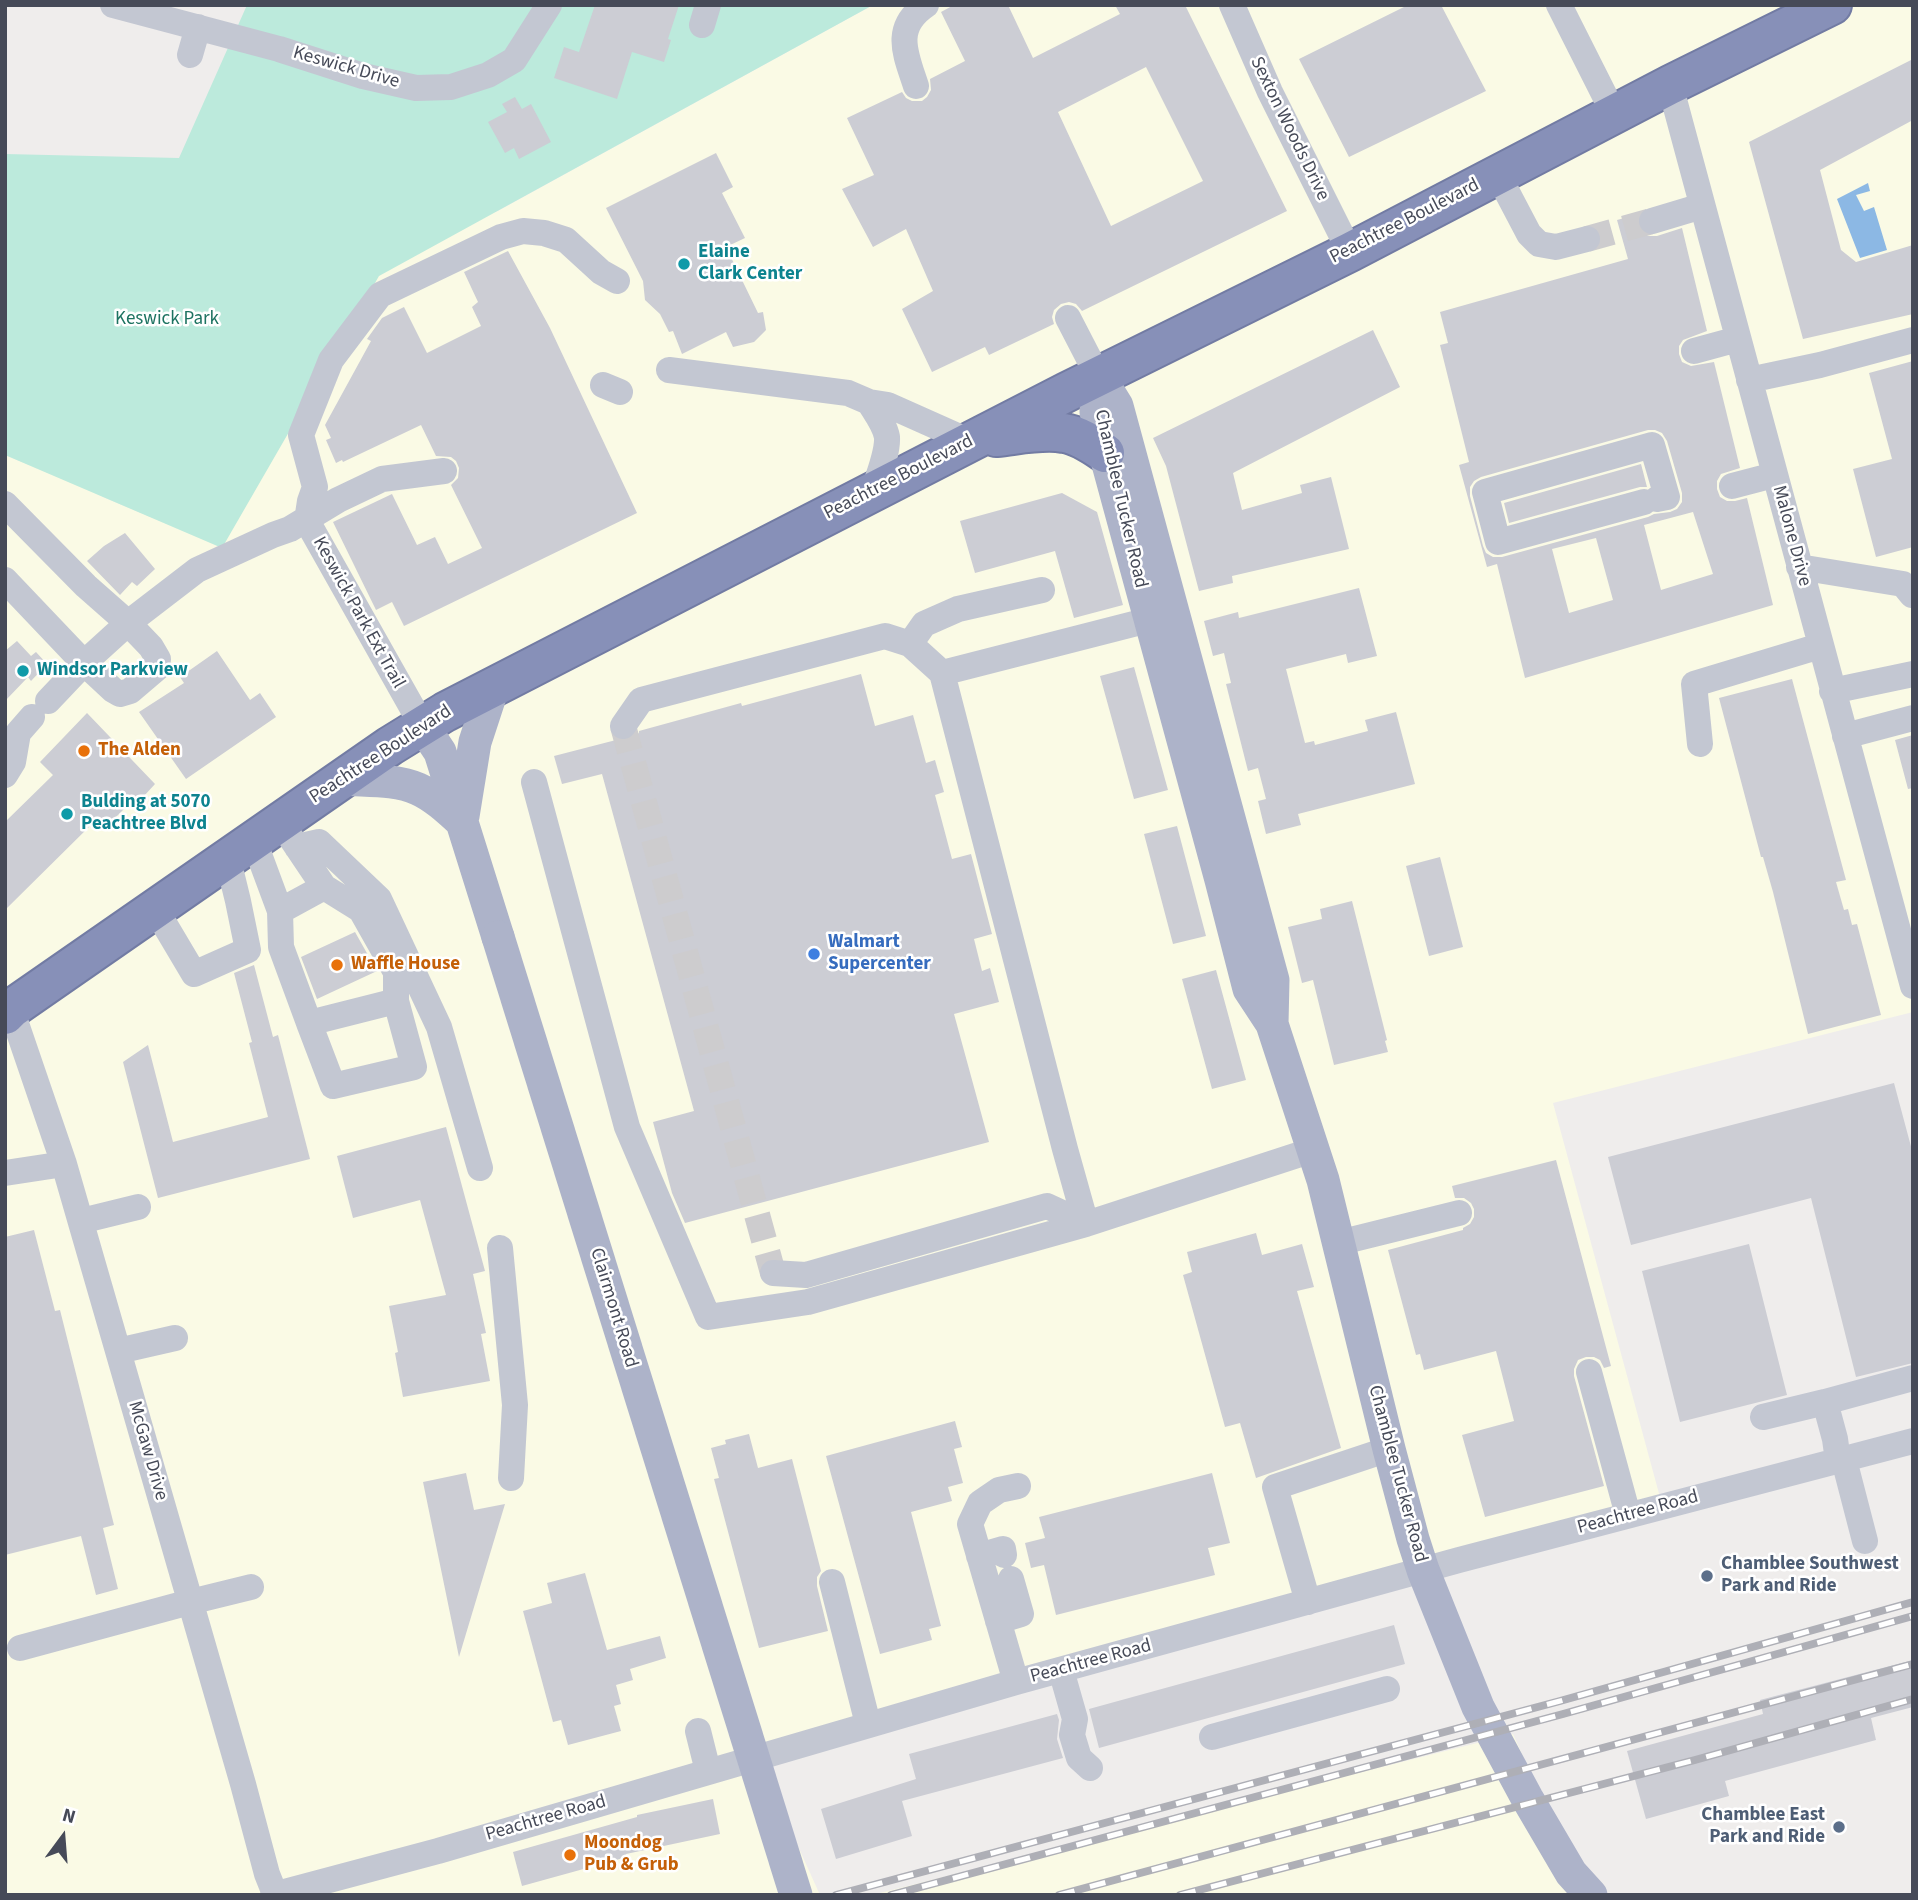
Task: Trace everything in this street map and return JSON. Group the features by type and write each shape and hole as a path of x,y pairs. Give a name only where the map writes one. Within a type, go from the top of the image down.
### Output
{"highway":[{"name":"Peachtree Boulevard","path":"7,1009 156,910 265,842 342,779 422,725 1098,376 1350,252 1670,85 1832,5"},
{"path":"974,440 1066,433 1105,453"}],"main road":[{"name":"Chamblee Tucker Road","path":"1098,376 1096,412 1105,453 1249,989 1272,1024 1323,1180 1389,1449 1423,1570 1478,1707 1564,1861 1591,1895"},
{"name":"Chamblee Tucker Road","path":"1098,376 1117,406 1273,980 1272,1024"},
{"path":"463,825 475,742 493,687"},
{"name":"Clairmont Road","path":"422,725 440,752 796,1895"},
{"path":"342,779 397,783 419,789 446,807 463,825"}],"street":[{"name":"Keswick Drive","path":"113,5 279,49 363,76 416,88 451,87 488,75 514,60 549,5"},
{"path":"916,86 903,45 907,26 917,11 926,5"},
{"name":"Sexton Woods Drive","path":"1231,5 1270,92 1350,252"},
{"path":"1559,5 1614,114"},
{"path":"190,55 198,27"},
{"name":"Malone Drive","path":"1670,85 1749,380 1771,418 1799,567 1911,974"},
{"path":"1498,174 1529,234 1539,244 1556,247 1587,239"},
{"path":"1652,220 1702,206"},
{"name":"Keswick Park Ext Trail","path":"422,725 307,520 315,487 302,435 331,360 380,295 501,237 523,231 544,233 566,240 601,272 617,281"},
{"path":"1068,318 1098,376"},
{"path":"1694,351 1738,339"},
{"path":"1749,380 1820,365 1913,340"},
{"path":"668,370 848,393 869,402 888,405 974,440"},
{"path":"869,402 887,438 883,465 873,492"},
{"path":"1652,445 1667,496 1650,500 1498,542 1485,492 1652,445"},
{"path":"1732,486 1780,465"},
{"path":"5,775 13,762 26,721 128,623 197,570 290,529 338,500 382,479 443,471"},
{"path":"5,504 151,647 158,659 158,668 130,691 120,694 113,690 5,580"},
{"path":"1799,567 1903,584 1912,595"},
{"path":"910,644 923,624 958,609 1042,590"},
{"path":"942,673 1149,620"},
{"path":"623,726 641,700 885,636 910,644 942,673 1086,1224"},
{"path":"1700,744 1694,684 1820,646"},
{"path":"1832,691 1913,674"},
{"path":"1844,736 1913,718"},
{"path":"534,782 627,1127 708,1317 808,1302 1086,1224 1312,1150"},
{"path":"265,842 324,887 361,910 396,972 397,1000 414,1067 333,1086 281,947 280,911 265,842"},
{"path":"156,910 194,974 247,950 239,901 265,842"},
{"path":"265,842 319,842 379,899 439,1027 480,1168"},
{"path":"280,911 324,887"},
{"path":"309,1023 397,1000"},
{"name":"McGaw Drive","path":"7,1009 64,1164 274,1894"},
{"path":"5,1173 64,1164"},
{"path":"773,1273 806,1275 1047,1206 1086,1224"},
{"path":"81,1221 138,1207"},
{"path":"1338,1243 1459,1213"},
{"path":"500,1248 515,1405 511,1478"},
{"path":"118,1351 175,1338"},
{"path":"1589,1372 1628,1515"},
{"path":"1763,1417 1913,1378"},
{"path":"1825,1402 1866,1541"},
{"name":"Peachtree Road","path":"274,1894 438,1851 1016,1682 1423,1570 1913,1441"},
{"path":"1308,1602 1275,1487 1389,1449"},
{"path":"998,1621 1021,1614 998,1563 970,1524 980,1503 999,1490 1018,1486"},
{"path":"998,1563 998,1621 1016,1682"},
{"path":"832,1582 868,1724"},
{"path":"20,1648 251,1587"},
{"path":"1061,1671 1075,1719"},
{"path":"1212,1737 1387,1689"},
{"path":"698,1731 709,1771"}],"shaded area":[{"path":"873,5 1913,5 1913,1012 1553,1103 1664,1512 761,1764 820,1895 5,1895 5,455 191,534 296,309 488,208 496,212"},
{"path":"1513,1734 1579,1880 1591,1895 872,1895"}],"green space":[{"name":"Keswick Park","path":"247,5 873,5 379,276 222,548 5,455 5,154 179,158"}],"water":[{"path":"1868,183 1870,191 1856,195 1864,211 1874,207 1887,250 1860,258 1837,199"}],"building":[{"path":"595,5 679,5 664,62 632,52 617,99 554,78 564,47 579,52"},
{"path":"954,5 1008,5 1033,58 1120,14 1115,5 1185,5 1287,211 1082,311 1076,304 1061,304 1054,310 1054,324 989,355 985,347 932,372 902,309 933,291 906,229 873,247 842,189 874,175 847,118 902,92 912,101 922,101 931,90 930,79 965,61 941,12","holes":["1146,67 1203,181 1111,226 1058,112"]},
{"path":"1408,5 1441,5 1486,91 1349,157 1299,59"},
{"path":"1913,59 1913,120 1820,170 1841,250 1856,262 1913,245 1913,314 1803,339 1749,142"},
{"path":"515,97 522,109 531,104 551,142 519,159 514,148 505,153 488,122 507,112 502,104"},
{"name":"Elaine Clark Center","path":"716,153 733,187 722,193 745,238 726,247 758,313 763,312 766,330 754,342 733,347 726,332 682,354 673,331 669,332 660,314 645,300 643,281 606,208"},
{"path":"1639,214 1637,226 1648,236 1682,228 1707,331 1683,340 1679,346 1679,354 1682,362 1691,366 1714,362 1740,468 1721,474 1717,489 1720,497 1727,501 1747,498 1773,605 1525,678 1497,564 1487,567 1459,465 1469,462 1440,345 1448,343 1440,312 1628,259 1617,220","holes":["1648,430 1662,433 1667,441 1682,493 1682,502 1677,509 1502,557 1493,557 1486,553 1470,496 1470,487 1474,481","1693,512 1713,574 1661,590 1644,525","1596,538 1613,600 1569,613 1552,549"]},
{"path":"508,251 550,328 637,513 404,626 392,602 376,610 333,522 392,494 417,545 435,537 448,564 482,548 451,485 458,478 459,468 451,457 436,456 421,425 336,463 326,440 331,438 325,425 371,341 367,339 382,318 404,307 427,353 481,326 472,307 478,302 464,272"},
{"path":"1373,330 1400,387 1233,473 1242,510 1302,493 1300,485 1331,477 1349,549 1232,576 1233,583 1199,591 1166,466 1153,438"},
{"path":"1913,361 1913,547 1876,557 1853,469 1892,459 1869,373"},
{"path":"1641,464 1647,487 1509,523 1504,503"},
{"path":"1062,493 1097,512 1123,605 1074,618 1055,551 975,573 960,521"},
{"path":"125,533 155,569 137,586 132,582 120,595 87,561"},
{"path":"1359,588 1377,656 1348,663 1346,654 1286,669 1305,743 1314,741 1315,745 1368,731 1365,720 1396,712 1415,784 1298,814 1301,825 1266,834 1258,801 1266,799 1258,768 1248,771 1226,684 1231,683 1224,653 1213,656 1204,621 1238,612 1239,618"},
{"name":"Windsor Parkview","path":"17,641 31,656 36,652 47,664 31,681 28,677 5,701 5,651"},
{"path":"217,651 250,700 260,693 276,717 186,779 139,712 184,683 180,677"},
{"path":"1134,667 1168,790 1134,799 1100,676"},
{"name":"Walmart Supercenter","path":"861,674 875,726 913,715 926,763 935,760 944,792 935,795 952,859 971,854 992,934 974,939 982,971 990,968 999,1002 954,1014 989,1142 685,1223 672,1193 653,1122 694,1111 602,774 562,784 554,756 616,740 622,742 629,740 639,731"},
{"path":"1792,679 1846,880 1836,882 1844,910 1848,909 1852,925 1857,924 1881,1015 1808,1034 1773,892 1761,857 1719,698"},
{"name":"Bulding at 5070 Peachtree Blvd","path":"87,713 155,784 132,809 128,805 107,826 97,819 5,910 5,822 53,775 40,762"},
{"path":"1913,735 1913,788 1908,789 1895,740"},
{"path":"1177,826 1206,936 1173,944 1144,834"},
{"path":"1440,857 1463,947 1429,956 1406,866"},
{"path":"1352,901 1388,1052 1334,1065 1313,980 1302,983 1288,927 1322,919 1320,909"},
{"name":"Waffle House","path":"355,932 377,971 317,999 301,957"},
{"path":"254,965 273,1037 278,1035 310,1159 158,1198 123,1062 148,1045 173,1142 268,1117 234,973"},
{"path":"1216,970 1246,1080 1212,1089 1182,979"},
{"path":"1894,1083 1913,1154 1913,1363 1856,1377 1811,1198 1631,1245 1608,1157"},
{"path":"446,1127 485,1271 473,1274 486,1333 481,1334 490,1381 403,1397 389,1306 446,1295 420,1200 353,1218 337,1156"},
{"path":"1556,1160 1611,1366 1604,1368 1600,1360 1586,1357 1578,1360 1574,1369 1604,1486 1485,1517 1462,1435 1514,1421 1496,1351 1424,1370 1420,1354 1416,1355 1388,1250 1463,1230 1470,1224 1474,1209 1464,1198 1455,1198 1452,1186"},
{"path":"34,1230 55,1311 60,1310 114,1525 103,1528 118,1589 96,1595 81,1536 5,1555 5,1237"},
{"path":"1256,1233 1262,1255 1302,1244 1314,1287 1297,1291 1341,1448 1256,1478 1240,1423 1225,1427 1183,1275 1192,1272 1187,1252"},
{"path":"1749,1244 1787,1395 1680,1422 1642,1271"},
{"path":"955,1421 962,1447 954,1449 963,1483 948,1487 952,1501 911,1512 941,1626 929,1629 932,1640 880,1654 826,1456"},
{"path":"749,1434 758,1468 792,1459 821,1571 817,1577 817,1586 828,1631 759,1648 714,1479 719,1478 711,1448 726,1444 725,1440"},
{"path":"466,1473 474,1510 505,1504 459,1657 423,1482"},
{"path":"1212,1473 1230,1543 1208,1548 1215,1575 1056,1615 1044,1565 1031,1568 1025,1543 1045,1538 1039,1517"},
{"path":"585,1573 607,1650 660,1636 666,1658 630,1669 633,1680 616,1685 621,1704 614,1706 621,1731 568,1745 561,1720 553,1722 523,1611 552,1603 547,1583"},
{"path":"1394,1625 1405,1664 1099,1748 1089,1709"},
{"path":"1913,1660 1913,1707 1871,1718 1876,1740 1725,1781 1729,1796 1646,1819 1627,1751 1763,1714 1760,1700"},
{"path":"1057,1714 1057,1739 1063,1758 902,1801 912,1836 836,1859 821,1809 916,1779 909,1754"},
{"path":"713,1799 720,1834 626,1854 627,1857 522,1886 513,1852 637,1815"}],"tunnel":[{"path":"1587,239 1652,221"},
{"path":"623,726 773,1273"}],"railway":[{"path":"836,1895 1560,1701 1913,1602"},
{"path":"891,1895 1563,1714 1913,1616"},
{"path":"1059,1895 1913,1664"},
{"path":"1180,1895 1695,1760 1913,1699"}],"place":[{"name":"Elaine Clark Center","path":"684,264"},
{"name":"Windsor Parkview","path":"23,671"},
{"name":"The Alden","path":"84,751"},
{"name":"Bulding at 5070 Peachtree Blvd","path":"67,814"},
{"name":"Walmart Supercenter","path":"814,954"},
{"name":"Waffle House","path":"337,965"},
{"name":"Chamblee Southwest Park and Ride","path":"1707,1576"},
{"name":"Chamblee East Park and Ride","path":"1839,1827"},
{"name":"Moondog Pub & Grub","path":"570,1855"}]}
